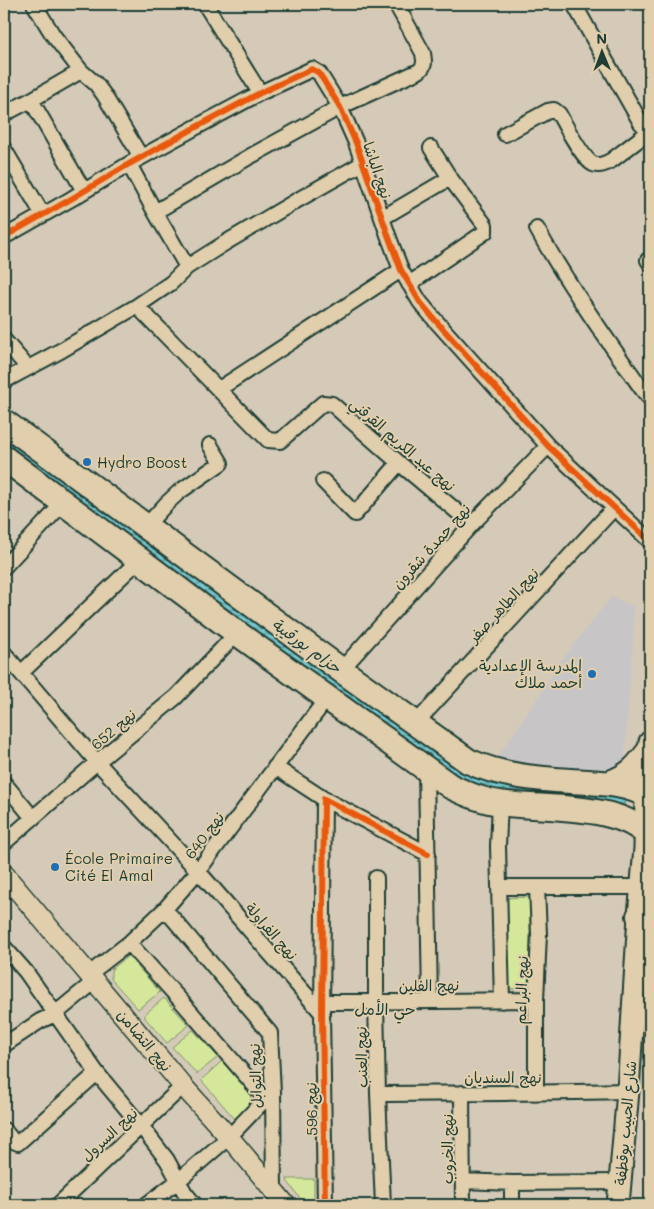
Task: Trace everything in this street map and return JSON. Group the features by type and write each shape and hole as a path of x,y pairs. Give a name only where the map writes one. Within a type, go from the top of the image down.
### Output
{"highway":[{"path":"4,422 340,670 468,761 489,770 531,778 610,783 631,788 648,796"},
{"path":"4,458 237,633 450,786 473,797 500,803 601,813 621,818 648,834"},
{"path":"610,783 622,779 633,771 650,746"}],"main road":[{"name":"شارع الحبيب بوقطفة","path":"618,1205 644,900 650,746"}],"street":[{"path":"34,4 53,35 81,71 96,84 104,95 135,161 155,212 187,267"},
{"path":"205,4 260,93"},
{"path":"155,212 340,107 419,71 423,67 423,53 396,4"},
{"path":"505,134 548,111 554,110 559,114 585,156 592,164 600,165 612,160 650,132 641,123 574,4"},
{"name":"نهج الباشا","path":"4,236 135,161 260,93 312,69 319,74 340,107 364,163 401,270 420,302 548,446 650,541"},
{"path":"4,114 81,71"},
{"path":"31,100 84,191"},
{"path":"408,284 485,232 485,225 450,178 431,148"},
{"path":"4,149 43,215"},
{"path":"4,381 137,306 171,283 187,267 288,205 364,163"},
{"path":"382,218 450,178"},
{"path":"537,229 569,285 650,398"},
{"path":"219,389 401,270"},
{"name":"نهج عبد الكريم القرقني","path":"137,306 268,440 280,441 323,403 332,404 472,524"},
{"path":"4,340 28,368"},
{"path":"146,526 179,492 220,463 210,444"},
{"name":"نهج حمدة شقرون","path":"340,670 472,524 548,446"},
{"path":"323,481 355,514 399,463"},
{"path":"4,568 63,503"},
{"name":"نهج الطاهر صفر","path":"415,724 614,508"},
{"path":"13,669 139,560"},
{"name":"نهج 652","path":"4,844 176,696 237,633"},
{"name":"نهج الفراولة","path":"4,653 13,669 322,1007"},
{"name":"نهج 640","path":"4,1045 40,1021 55,1014 166,909 198,871 327,698"},
{"path":"275,767 324,799 428,854"},
{"path":"426,770 430,1001"},
{"path":"4,783 33,818"},
{"name":"نهج 596","path":"324,799 322,1007 325,1205"},
{"path":"500,803 498,846 502,1001"},
{"name":"نهج التضامن","path":"4,874 286,1205"},
{"name":"نهج العنب","path":"376,878 376,1002 383,1205"},
{"path":"500,887 537,887 644,900"},
{"name":"نهج البراعم","path":"536,1093 536,1000 539,934 537,887"},
{"name":"نهج التوابل","path":"166,909 270,1033 269,1095 274,1190"},
{"path":"129,943 269,1095 229,1137 178,1181 146,1205"},
{"path":"4,947 26,972 98,1073 167,1160 185,1193 195,1205"},
{"name":"نهج الفلين","path":"322,1007 376,1002 536,1000"},
{"path":"4,1130 13,1141 18,1143 98,1073"},
{"name":"نهج السرول","path":"58,1205 183,1086"},
{"name":"نهج السنديان","path":"378,1094 628,1091"},
{"name":"نهج الخروب","path":"462,1093 463,1205"},
{"path":"463,1181 512,1183 620,1182"},
{"path":"512,1183 512,1205"}],"shaded area":[{"name":"المدرسة الإعدادية أحمد ملاك","path":"611,597 634,606 624,768 618,775 495,761 564,657"}],"green space":[{"path":"530,897 530,988 505,989 505,898"},
{"path":"128,956 160,992 138,1009 111,979 111,970"},
{"path":"164,998 189,1025 167,1043 145,1018 145,1014"},
{"path":"193,1030 218,1057 197,1074 172,1047"},
{"path":"222,1061 250,1092 250,1107 235,1119 201,1080"},
{"path":"287,1179 314,1179 314,1205 305,1205"}],"water":[{"path":"4,430 448,756 625,795 624,811 480,793 4,451"}],"cycle path":[{"path":"4,237 200,125 260,93 312,69 319,73 340,107 356,143 401,270 420,302 548,446 650,541"},
{"path":"325,1205 322,1013 324,799 428,854"}],"place":[{"name":"Hydro Boost","path":"87,462"},
{"name":"المدرسة الإعدادية أحمد ملاك","path":"592,674"},
{"name":"École Primaire Cité El Amal","path":"55,867"}],"district":[{"name":"حي الأمل","path":"385,1008"}],"water label":[{"name":"حزام بورقيبة","path":"307,645"}]}
